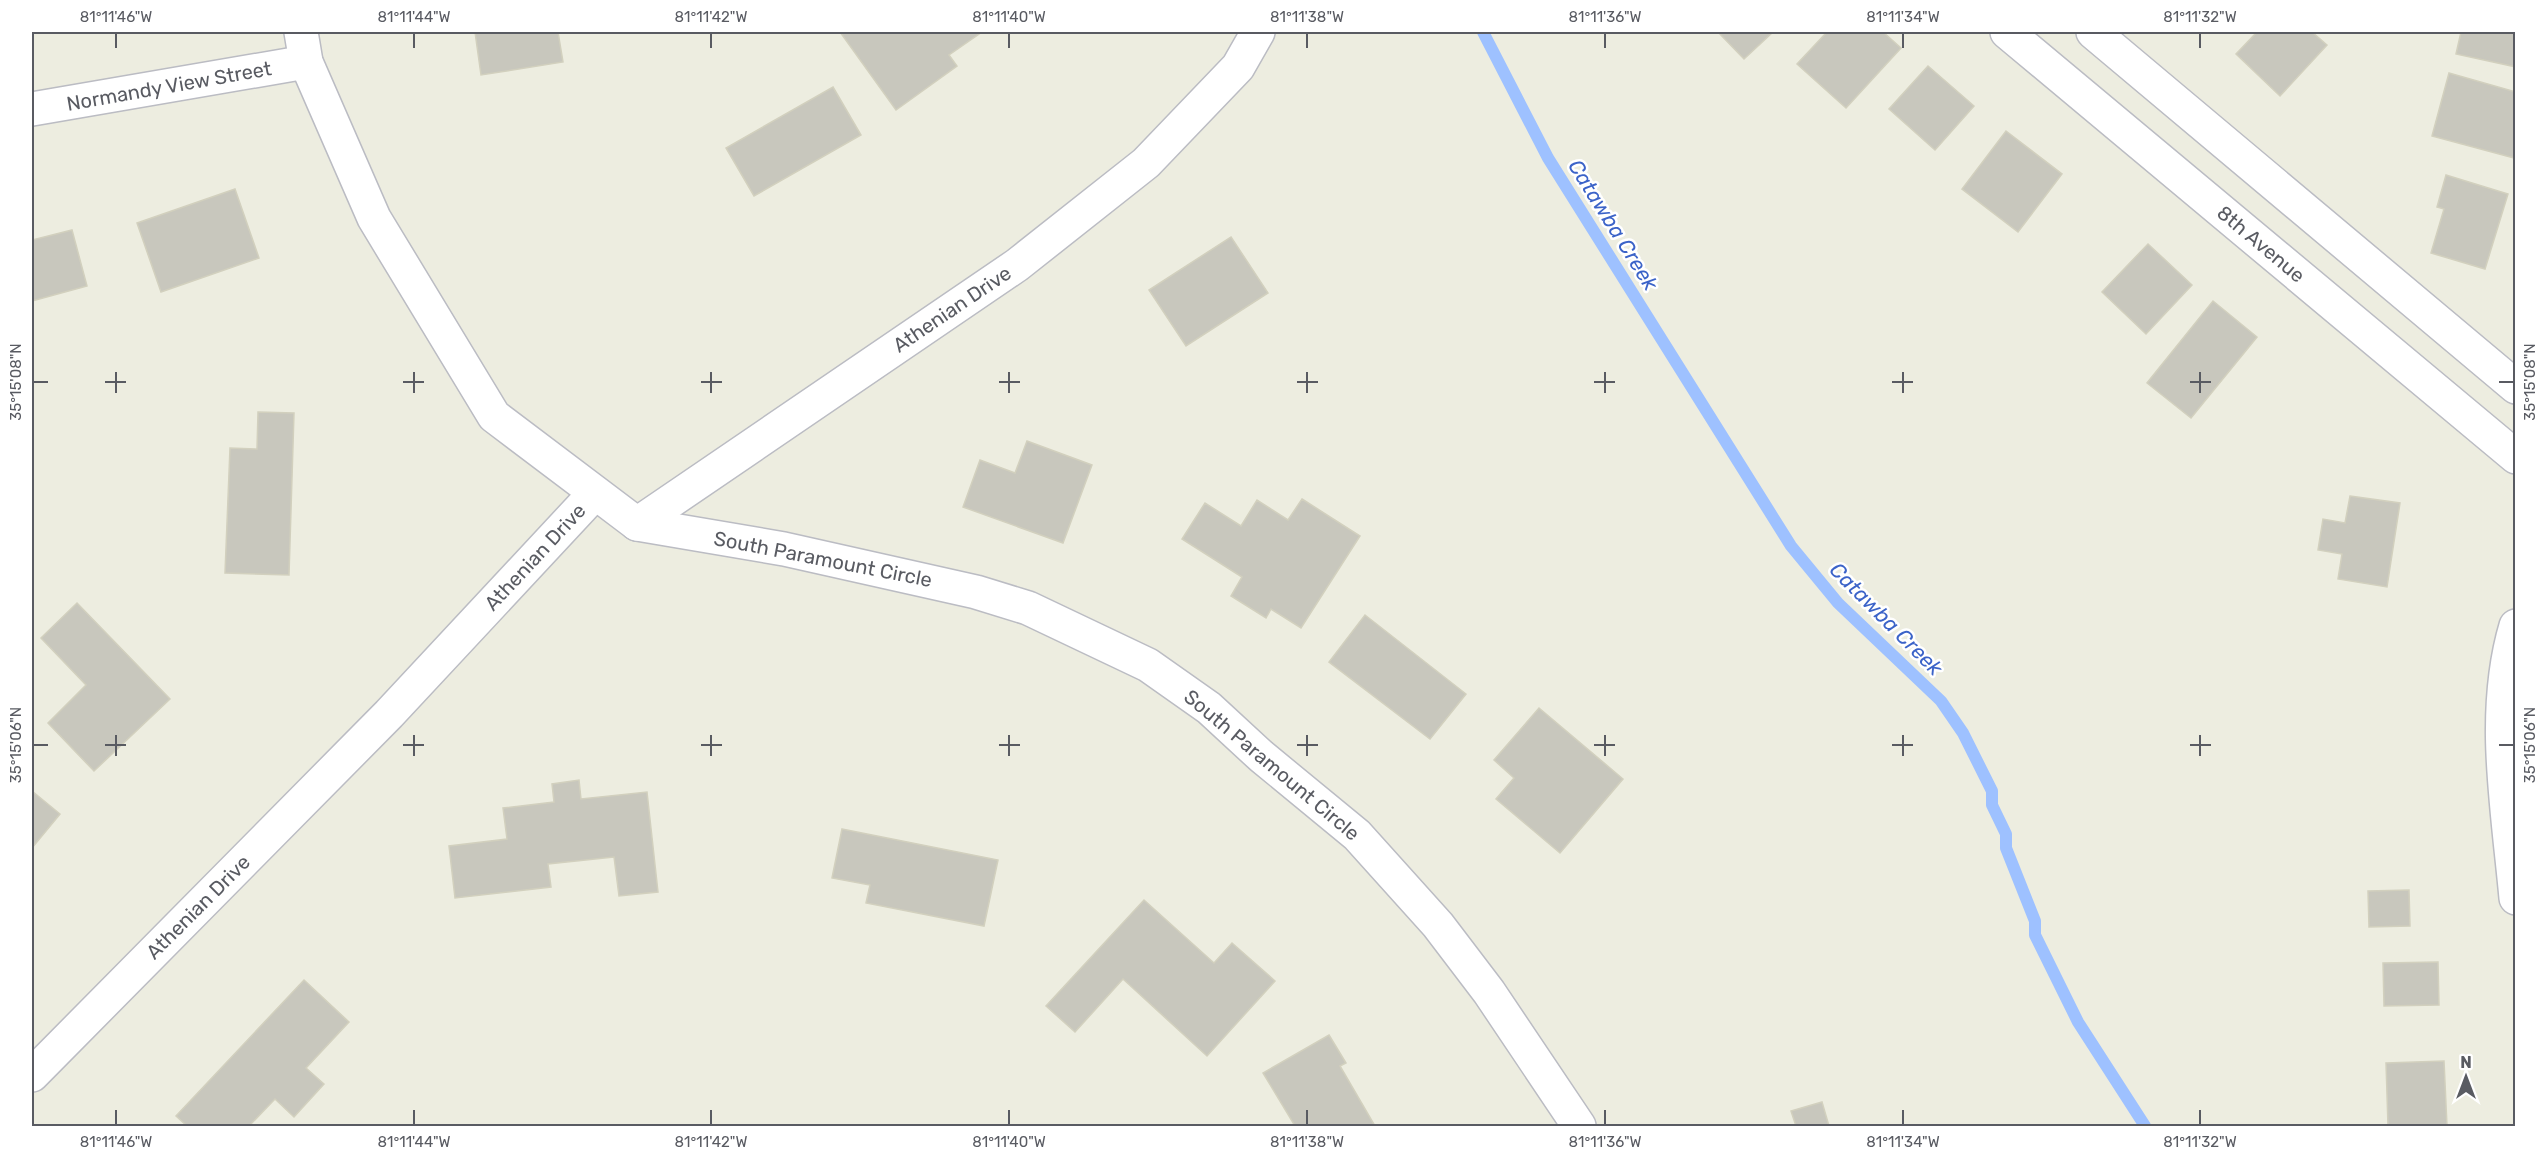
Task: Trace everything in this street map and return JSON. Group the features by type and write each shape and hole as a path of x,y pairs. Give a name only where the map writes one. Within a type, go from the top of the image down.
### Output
{"street":[{"name":"Athenian Drive","path":"32,1075 389,714 595,493 637,524 1017,265 1137,170 1238,67 1258,32"},
{"name":"8th Avenue","path":"2007,32 2516,457"},
{"path":"2093,32 2516,387"},
{"path":"303,47 374,218 494,417 595,493"},
{"name":"Normandy View Street","path":"32,110 303,47"},
{"name":"South Paramount Circle","path":"637,524 784,549 976,592 1028,608 1148,665 1209,708 1262,756 1357,835 1457,950 1550,1081 1579,1126"},
{"path":"2516,626 2510,643 2502,729 2516,898"}],"building":[{"path":"475,32 558,32 563,62 481,75"},
{"path":"840,32 982,32 949,55 957,66 896,110"},
{"path":"1718,32 1773,32 1744,59"},
{"path":"1827,32 1883,32 1901,48 1846,108 1797,64"},
{"path":"2257,32 2312,32 2327,45 2280,96 2236,54"},
{"path":"2461,32 2516,32 2516,67 2456,54"},
{"path":"1928,66 1974,106 1935,150 1889,109"},
{"path":"2449,73 2516,92 2514,158 2432,136"},
{"path":"833,87 861,135 754,196 726,148"},
{"path":"2006,131 2062,174 2018,232 1962,189"},
{"path":"2446,175 2508,194 2485,269 2431,253 2444,209 2437,207"},
{"path":"235,189 259,258 161,292 137,223"},
{"path":"72,230 87,286 32,301 32,240"},
{"path":"1231,237 1268,293 1186,346 1149,290"},
{"path":"2148,244 2192,285 2146,334 2102,292"},
{"path":"2213,301 2257,337 2191,418 2147,383"},
{"path":"258,412 294,413 289,575 225,573 230,448 257,449"},
{"path":"1027,441 1092,465 1063,543 963,507 980,460 1015,473"},
{"path":"2350,496 2400,503 2387,587 2338,579 2342,554 2318,550 2323,519 2345,523"},
{"path":"1302,499 1360,536 1301,628 1271,609 1266,618 1231,596 1242,577 1182,539 1205,503 1241,526 1257,500 1288,520"},
{"path":"77,603 170,699 94,771 48,723 86,685 41,638"},
{"path":"1365,615 1466,694 1430,739 1329,662"},
{"path":"1539,708 1623,779 1560,853 1496,799 1514,778 1494,760"},
{"path":"579,780 581,799 647,792 658,892 619,896 614,857 548,864 551,887 455,898 449,846 507,839 503,808 554,802 552,784"},
{"path":"32,791 60,814 32,848"},
{"path":"842,829 998,860 984,926 866,903 870,885 832,878"},
{"path":"2409,890 2410,926 2369,927 2368,891"},
{"path":"1144,900 1214,963 1232,943 1275,981 1207,1056 1123,979 1075,1032 1046,1006"},
{"path":"2438,962 2439,1005 2384,1006 2383,963"},
{"path":"304,980 349,1022 306,1068 324,1084 294,1117 275,1099 249,1126 187,1126 176,1116"},
{"path":"1329,1035 1346,1063 1340,1066 1375,1126 1295,1126 1263,1073"},
{"path":"2444,1061 2447,1126 2388,1126 2386,1063"},
{"path":"1822,1102 1829,1126 1796,1126 1791,1111"}],"waterway":[{"name":"Catawba Creek","path":"1483,32 1548,158 1791,546 1838,603 1941,701 1963,733 1992,791 1992,805 2006,834 2006,848 2035,921 2035,935 2078,1022 2145,1126"}]}
